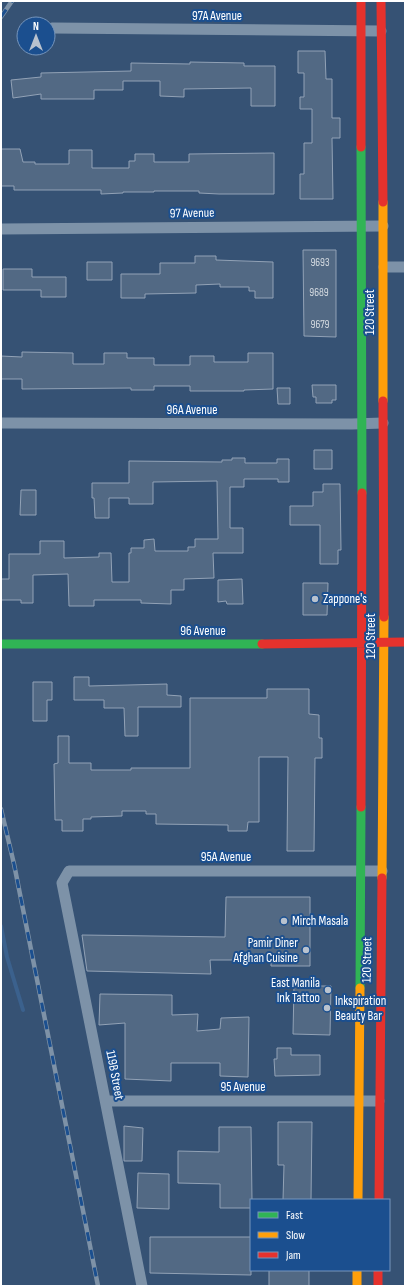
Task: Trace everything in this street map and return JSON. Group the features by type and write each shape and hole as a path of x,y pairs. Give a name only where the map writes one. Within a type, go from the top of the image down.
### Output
{"main road":[{"name":"120 Street","path":"358,1199 362,642 361,1"},
{"name":"120 Street","path":"379,1199 384,642 384,267 381,1"},
{"name":"96 Avenue","path":"1,644 274,644 405,642"},
{"path":"357,1271 357,1286"},
{"path":"378,1271 378,1286"}],"street":[{"name":"97A Avenue","path":"56,28 381,31"},
{"name":"97 Avenue","path":"1,229 383,226"},
{"path":"384,267 405,267"},
{"name":"96A Avenue","path":"1,423 383,422"},
{"name":"95A Avenue","path":"69,871 382,871"},
{"name":"119B Street","path":"69,871 62,883 142,1286"},
{"name":"95 Avenue","path":"106,1101 380,1101"}],"building":[{"path":"298,51 325,51 326,79 332,79 332,118 340,118 340,138 332,138 333,199 300,199 300,174 304,174 304,143 312,143 312,109 300,109 300,97 304,97 304,73 298,73"},
{"path":"190,62 244,63 244,66 275,66 275,106 251,106 251,88 184,89 184,97 160,96 160,81 123,81 123,90 94,90 94,99 41,99 41,94 13,98 11,80 41,77 41,73 131,71 131,63 190,64"},
{"path":"1,149 20,149 23,162 35,162 35,164 69,164 69,150 92,150 92,168 129,168 129,161 135,161 135,154 154,154 154,162 189,162 189,154 274,153 274,194 219,194 199,193 199,191 154,191 101,194 101,190 14,190 14,186 1,186"},
{"path":"303,250 336,250 336,337 304,336"},
{"path":"195,256 216,256 216,260 273,262 273,298 255,298 255,291 249,291 249,287 220,287 220,284 196,285 196,293 145,294 145,298 121,298 121,274 160,274 160,263 195,263"},
{"path":"87,262 112,262 112,280 87,280"},
{"path":"3,269 32,269 32,277 66,277 66,297 41,297 41,290 3,290"},
{"path":"22,352 73,353 73,364 104,364 104,353 127,353 127,358 154,358 154,365 190,365 190,356 214,356 214,362 248,362 248,353 273,353 273,389 244,391 190,391 190,386 154,386 154,390 131,390 131,388 22,389 22,379 1,379 1,356 22,357"},
{"path":"312,385 336,385 336,400 332,400 332,403 316,403 316,397 313,397"},
{"path":"277,388 290,388 290,404 278,404"},
{"path":"314,450 332,450 332,469 314,469"},
{"path":"232,458 245,458 245,463 277,463 277,459 289,459 289,482 278,482 278,479 244,479 244,487 230,487 230,528 243,528 243,553 213,553 214,578 184,579 184,590 171,590 171,604 141,603 141,600 94,600 94,606 69,606 68,574 33,575 33,603 21,603 21,600 1,600 1,579 9,579 9,554 40,554 40,541 64,541 64,558 99,557 99,553 111,553 112,582 129,582 129,553 131,553 131,548 144,548 144,540 154,539 155,551 188,551 188,547 195,547 195,539 218,539 217,481 153,482 153,504 129,504 129,498 109,498 109,518 95,518 94,498 92,498 92,483 129,483 129,461 222,462 222,460 232,460"},
{"path":"323,484 340,484 341,550 338,550 338,564 320,564 320,525 290,525 290,506 313,506 313,492 323,492"},
{"path":"21,490 36,490 36,515 20,515"},
{"path":"242,579 243,604 227,604 226,601 218,602 218,580"},
{"name":"Zappone's","path":"303,583 328,583 327,615 303,615"},
{"path":"74,677 89,677 89,686 167,684 167,695 181,696 181,707 138,707 138,736 125,736 124,708 104,708 104,700 74,700"},
{"path":"33,682 52,682 52,700 47,700 47,721 33,721"},
{"path":"267,689 309,689 309,714 319,715 319,738 322,738 322,758 315,758 314,851 287,851 288,757 259,757 259,822 248,822 247,831 228,831 228,825 156,824 156,814 146,814 146,811 122,811 122,816 91,817 91,819 83,819 83,831 62,831 62,820 55,820 54,764 58,763 58,736 69,736 69,763 91,763 91,770 190,768 190,698 267,698"},
{"path":"226,897 310,897 310,966 271,966 271,960 210,960 211,974 87,971 82,935 225,937"},
{"path":"294,986 331,986 330,1035 293,1034"},
{"path":"100,994 172,995 172,1015 198,1014 197,1031 220,1029 221,1018 249,1017 248,1077 220,1076 220,1063 171,1063 171,1081 125,1079 125,1023 99,1025"},
{"path":"277,1048 291,1048 291,1055 320,1055 320,1075 275,1076 274,1059 277,1059"},
{"path":"278,1122 312,1122 311,1199 283,1199 284,1165 278,1165"},
{"path":"124,1126 143,1128 142,1161 124,1161"},
{"path":"219,1127 251,1127 252,1199 250,1199 250,1208 220,1208 220,1184 178,1183 178,1151 219,1152"},
{"path":"138,1173 169,1174 169,1209 137,1208"},
{"path":"150,1237 250,1237 251,1275 150,1273"},
{"path":"269,1271 309,1271 309,1286 269,1286"}],"waterway":[{"path":"1,926 7,957 23,1010"}],"railway":[{"path":"1,17 12,1"},
{"path":"1,809 14,864 98,1286"}],"traffic: fast":[{"path":"361,147 362,493"},
{"path":"1,644 262,644"},
{"path":"360,988 361,807"}],"traffic: slow":[{"path":"383,202 383,401"},
{"path":"382,878 384,617"},
{"path":"358,1199 360,988"},
{"path":"357,1271 357,1286"}],"traffic: jam":[{"path":"361,1 361,147"},
{"path":"381,1 383,202"},
{"path":"383,401 384,617"},
{"path":"361,807 362,493"},
{"path":"262,644 405,642"},
{"path":"379,1199 382,878"},
{"path":"378,1271 378,1286"}],"place":[{"name":"Zappone's","path":"315,599"},
{"name":"Mirch Masala","path":"284,921"},
{"name":"Pamir Diner Afghan Cuisine","path":"306,950"},
{"name":"East Manila Ink Tattoo","path":"328,990"},
{"name":"Inkspiration Beauty Bar","path":"327,1008"}]}
